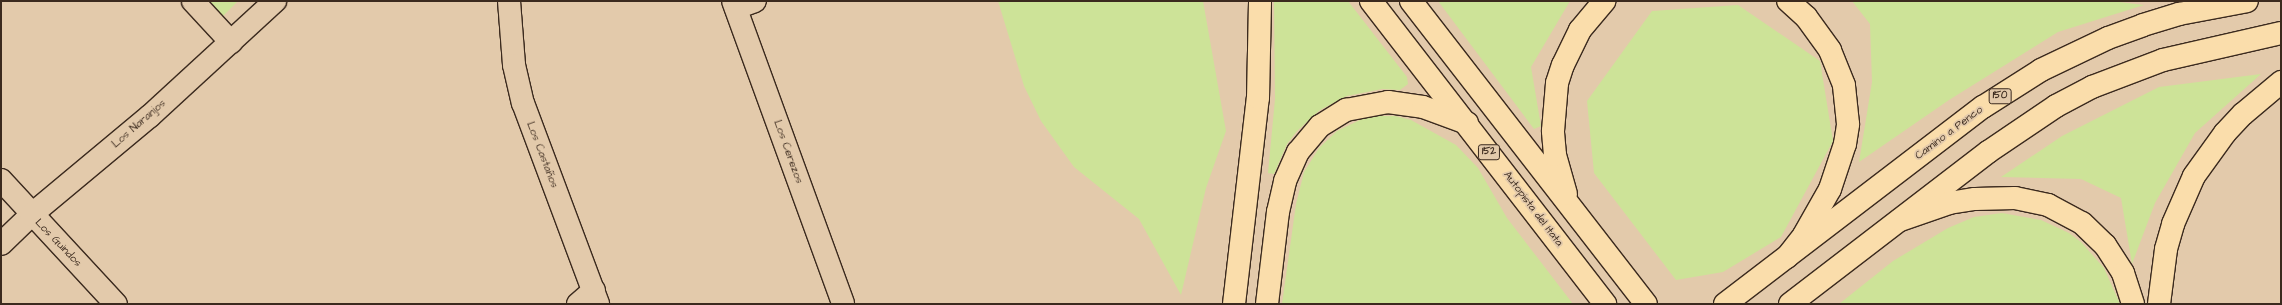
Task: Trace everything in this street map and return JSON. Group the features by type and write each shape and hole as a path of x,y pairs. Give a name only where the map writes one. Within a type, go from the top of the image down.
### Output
{"highway":[{"path":"1234,304 1258,98 1261,34 1260,1"},
{"name":"Autopista del Itata","path":"1372,1 1605,304"},
{"path":"1411,1 1641,298"},
{"path":"1569,204 1555,155 1553,131 1555,95 1563,65 1570,47 1580,30 1604,1"},
{"path":"1787,257 1811,224 1830,189 1845,144 1848,124 1844,85 1830,50 1806,17 1788,1"},
{"name":"Camino a Penco","path":"1725,304 1983,107 2041,70 2108,38 2143,25 2179,14 2247,1"},
{"path":"1790,304 2021,128 2092,87 2163,60 2281,33"},
{"path":"2159,304 2166,250 2180,205 2194,176 2225,133 2243,114 2281,82"},
{"path":"1267,304 1278,212 1285,181 1298,152 1320,126 1346,110 1388,102 1423,108 1468,124"},
{"path":"1900,220 1949,203 1975,199 2016,198 2048,205 2082,223 2105,245 2123,273 2133,304"}],"street":[{"path":"193,1 231,42"},
{"name":"Los Naranjos","path":"1,244 31,215 150,116 275,1"},
{"name":"Los Castaños","path":"509,1 514,65 523,103 590,299"},
{"name":"Los Cerezos","path":"741,3 843,304"},
{"name":"Los Guindos","path":"1,180 31,215 116,304"}],"green space":[{"path":"203,1 238,1 220,19"},
{"path":"998,1 1203,1 1226,131 1206,188 1181,295 1139,219 1074,167 1041,121 1024,86"},
{"path":"1274,1 1348,1 1407,77 1408,84 1400,90 1382,89 1347,96 1320,110 1297,131 1287,144 1274,174 1268,173 1275,99"},
{"path":"1438,1 1570,1 1531,67 1541,126 1534,129"},
{"path":"1852,1 2111,1 2144,5 2058,32 1949,100 1859,162 1872,82 1870,24"},
{"path":"1738,5 1820,61 1833,141 1781,237 1723,272 1676,280 1594,173 1587,101 1652,11"},
{"path":"2261,74 2195,133 2155,203 2132,264 2121,198 2081,179 2001,177 2062,136 2159,87"},
{"path":"1379,116 1395,116 1411,120 1456,145 1478,168 1507,218 1573,304 1282,304 1296,204 1304,172 1319,148 1337,131 1362,119"},
{"path":"2002,213 2041,220 2069,233 2081,242 2104,268 2120,304 1839,304 1893,261 1948,228 1974,217"}]}
